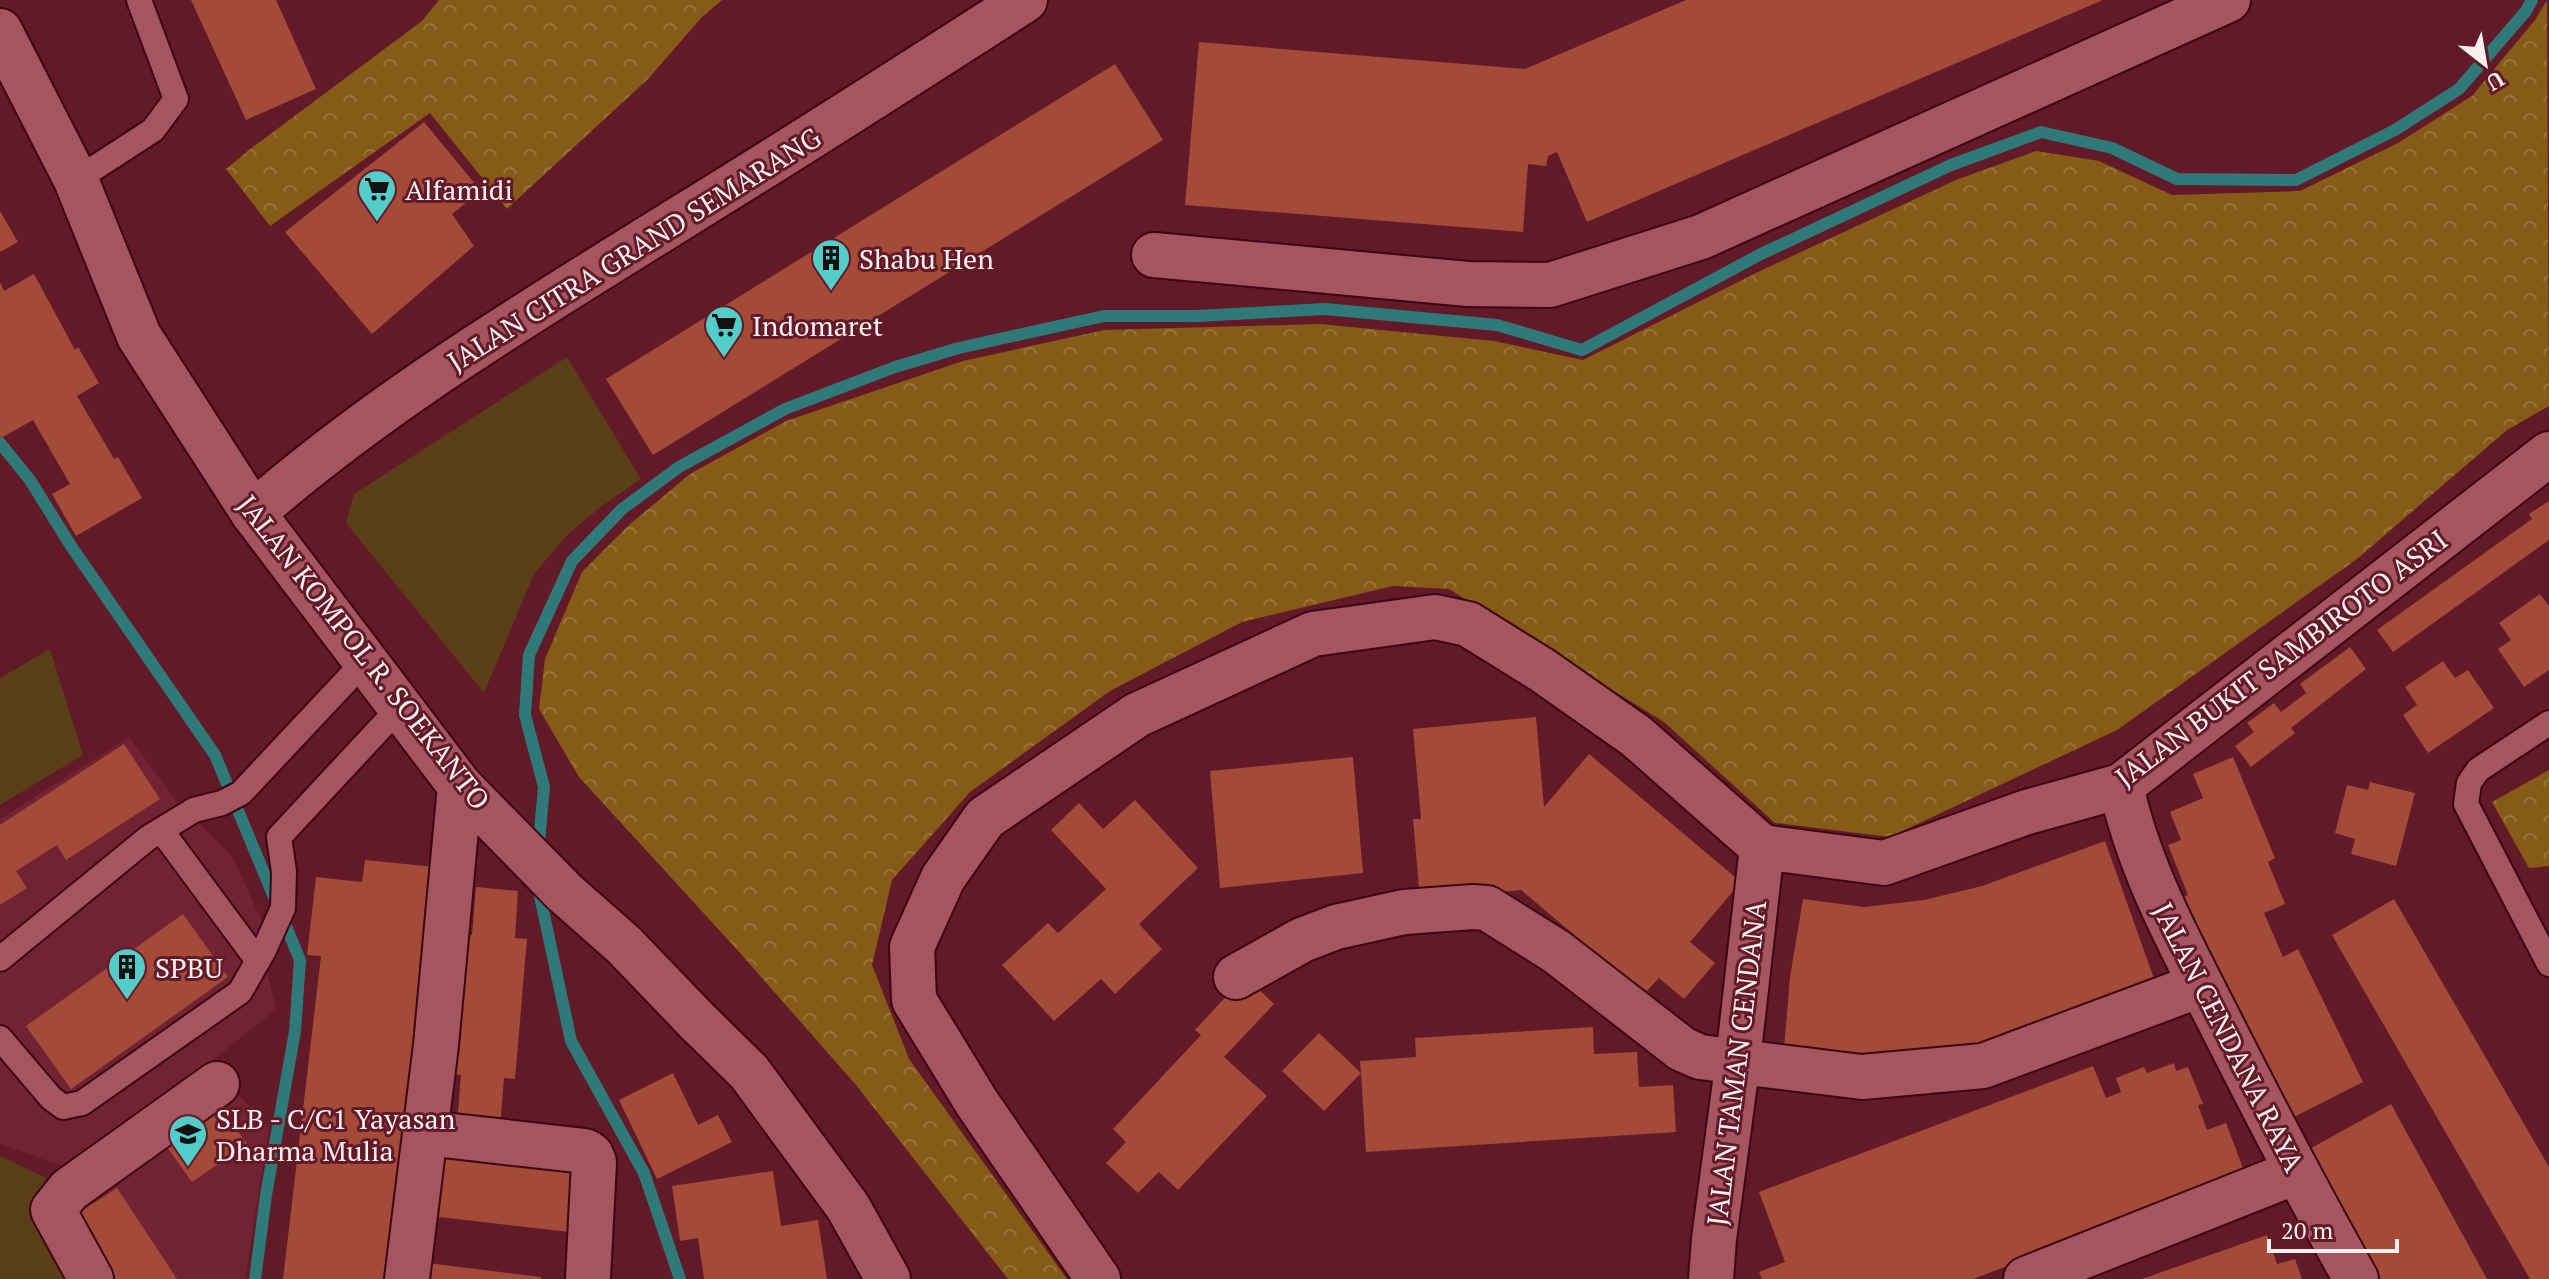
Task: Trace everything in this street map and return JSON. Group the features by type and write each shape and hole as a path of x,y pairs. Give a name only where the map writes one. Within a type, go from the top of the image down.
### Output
{"street":[{"name":"JALAN CITRA GRAND SEMARANG","path":"253,513 359,426 521,317 1025,0"},
{"path":"1154,255 1468,284 1550,285 1701,237 2228,0"},
{"name":"JALAN KOMPOL R. SOEKANTO","path":"0,31 76,180 139,336 253,513 460,786 749,1072 848,1207 888,1279"},
{"name":"JALAN BUKIT SAMBIROTO ASRI","path":"1762,847 1884,863 2027,812 2121,786 2549,454"},
{"path":"1098,1279 977,1103 914,1000 912,947 943,878 985,818 1137,715 1313,634 1435,617 1468,624 1542,670 1636,736 1762,847"},
{"path":"407,1279 426,1133 460,786"},
{"name":"JALAN CENDANA RAYA","path":"2121,786 2146,871 2200,985 2296,1172 2356,1279"},
{"name":"JALAN TAMAN CENDANA","path":"1711,1279 1762,847"},
{"path":"1236,977 1302,940 1336,927 1404,912 1487,908 1557,952 1682,1049 1700,1057 1862,1077 1983,1066 2200,985"},
{"path":"91,1279 53,1210 69,1190 217,1084"},
{"path":"426,1133 585,1151 591,1155 594,1162 588,1278"},
{"path":"2026,1279 2296,1172"}],"lane":[{"path":"76,180 153,130 176,99 139,0"},
{"path":"0,959 148,838 194,810 232,798 364,662"},
{"path":"0,1038 51,1098 63,1107 82,1103 240,992 279,915 284,872 279,837 400,707"},
{"path":"2549,723 2478,770 2469,783 2466,804 2549,964"},
{"path":"161,830 258,961"}],"shaded area":[{"path":"567,357 641,479 568,534 534,574 484,693 346,523 354,494"},
{"path":"50,649 83,755 0,805 0,678"},
{"name":"SPBU","path":"129,737 177,802 232,856 275,950 265,963 276,1010 73,1170 0,1144 0,819"},
{"name":"SLB - C/C1 Yayasan Dharma Mulia","path":"229,1085 269,1127 245,1279 101,1279 58,1209"},
{"path":"0,1156 46,1178 45,1222 77,1279 0,1279"}],"green space":[{"path":"439,0 722,0 702,17 648,79 507,209 430,113 270,226 226,169 422,21"},
{"path":"2547,0 2549,406 2507,430 2357,559 2117,730 1890,837 1775,823 1664,722 1449,589 1393,586 1242,622 1110,691 970,792 892,880 872,965 909,1059 1067,1279 1008,1279 856,1085 579,777 539,709 545,659 582,572 629,525 690,474 786,421 963,361 1104,330 1320,324 1494,341 1583,360 1760,271 1956,180 2036,151 2099,161 2172,195 2300,191 2398,143 2472,96 2535,20"},
{"path":"2549,770 2549,866 2529,868 2492,802"}],"building":[{"path":"191,0 276,0 316,89 246,120"},
{"path":"1686,0 2103,0 1587,222 1557,152 1548,156 1546,166 1528,164 1523,232 1185,205 1199,42 1525,69"},
{"path":"1115,64 1163,140 653,455 606,379"},
{"name":"Alfamidi","path":"424,122 481,191 452,214 474,246 372,334 285,232"},
{"path":"0,211 18,242 0,252"},
{"path":"34,274 75,350 78,347 99,383 77,396 114,459 118,457 142,498 76,536 52,494 70,484 33,420 0,436 0,282 4,291"},
{"path":"2549,501 2549,540 2393,652 2377,630 2532,519 2529,514"},
{"path":"2540,594 2549,606 2549,670 2524,687 2498,649 2511,640 2499,623"},
{"path":"2350,647 2366,669 2291,728 2295,733 2251,767 2235,746 2254,732 2247,723 2274,703 2281,712 2306,693 2300,684"},
{"path":"2443,661 2455,678 2468,670 2494,708 2428,753 2403,715 2417,705 2405,687"},
{"path":"1536,717 1544,807 1589,754 1741,882 1690,942 1715,963 1684,999 1659,978 1644,994 1521,890 1420,900 1413,819 1421,819 1413,729"},
{"path":"124,744 160,799 66,860 57,845 16,871 27,888 0,905 0,825"},
{"path":"1353,757 1363,873 1220,888 1210,771"},
{"path":"2233,757 2275,858 2268,862 2285,904 2264,913 2283,957 2298,949 2363,1082 2286,1121 2180,899 2188,895 2168,845 2181,840 2170,812 2203,798 2193,774"},
{"path":"2370,782 2415,793 2396,866 2351,854 2355,839 2335,833 2347,785 2368,790"},
{"path":"1135,800 1198,868 1139,924 1162,949 1115,994 1101,979 1054,1021 1002,965 1048,923 1058,933 1106,889 1051,830 1079,803 1103,829"},
{"path":"2105,841 2157,987 2019,1037 1963,1048 1905,1053 1842,1053 1784,1048 1790,977 1803,899 1864,907 1924,900 1982,886"},
{"path":"365,860 435,867 386,1279 283,1279 321,956 307,955 316,877 362,882"},
{"path":"476,887 518,891 515,938 527,939 515,1079 504,1078 500,1128 457,1124 461,1075 447,1074 458,934 472,935"},
{"path":"2394,899 2549,1167 2549,1279 2530,1279 2332,935"},
{"name":"SPBU","path":"183,914 228,977 71,1089 26,1026"},
{"path":"1245,976 1274,1004 1224,1057 1267,1096 1178,1190 1159,1172 1138,1193 1106,1163 1126,1142 1113,1129 1201,1035 1195,1030"},
{"path":"1593,1027 1594,1054 1637,1052 1639,1087 1673,1085 1676,1132 1366,1152 1360,1061 1416,1057 1415,1038"},
{"path":"1319,1033 1361,1073 1324,1111 1282,1071"},
{"path":"2174,1063 2176,1071 2188,1067 2203,1104 2198,1105 2207,1130 2226,1123 2246,1176 1973,1279 1762,1279 1759,1272 1785,1262 1759,1192 2093,1066 2106,1098 2121,1092 2116,1078 2144,1067 2147,1073"},
{"path":"673,1073 698,1125 718,1115 732,1142 657,1179 619,1100"},
{"path":"2391,1104 2487,1279 2375,1279 2304,1152"},
{"path":"221,1108 247,1144 192,1182 167,1147"},
{"path":"438,1151 583,1165 578,1233 431,1216"},
{"path":"773,1171 781,1226 818,1220 827,1279 704,1279 698,1238 680,1241 672,1186"},
{"path":"117,1188 177,1279 112,1279 71,1218"},
{"path":"2267,1235 2277,1264 2295,1259 2302,1279 2142,1279"},
{"path":"427,1263 541,1277 541,1279 425,1279"}],"waterway":[{"path":"538,852 544,787 525,715 529,655 572,561 622,509 679,467 785,409 895,367 959,348 1104,316 1197,316 1325,309 1497,325 1582,350 1761,254 1951,165 2041,132 2112,148 2177,179 2296,180 2395,130 2459,89 2532,0"},
{"path":"0,443 30,480 71,546 215,755 300,960 295,1031 266,1195 255,1279"},
{"path":"538,887 571,1041 644,1173 680,1279"}],"place":[{"name":"Alfamidi","path":"377,223"},
{"name":"Shabu Hen","path":"831,292"},
{"name":"Indomaret","path":"724,359"},
{"name":"SPBU","path":"127,1001"},
{"name":"SLB - C/C1 Yayasan Dharma Mulia","path":"188,1168"}]}
